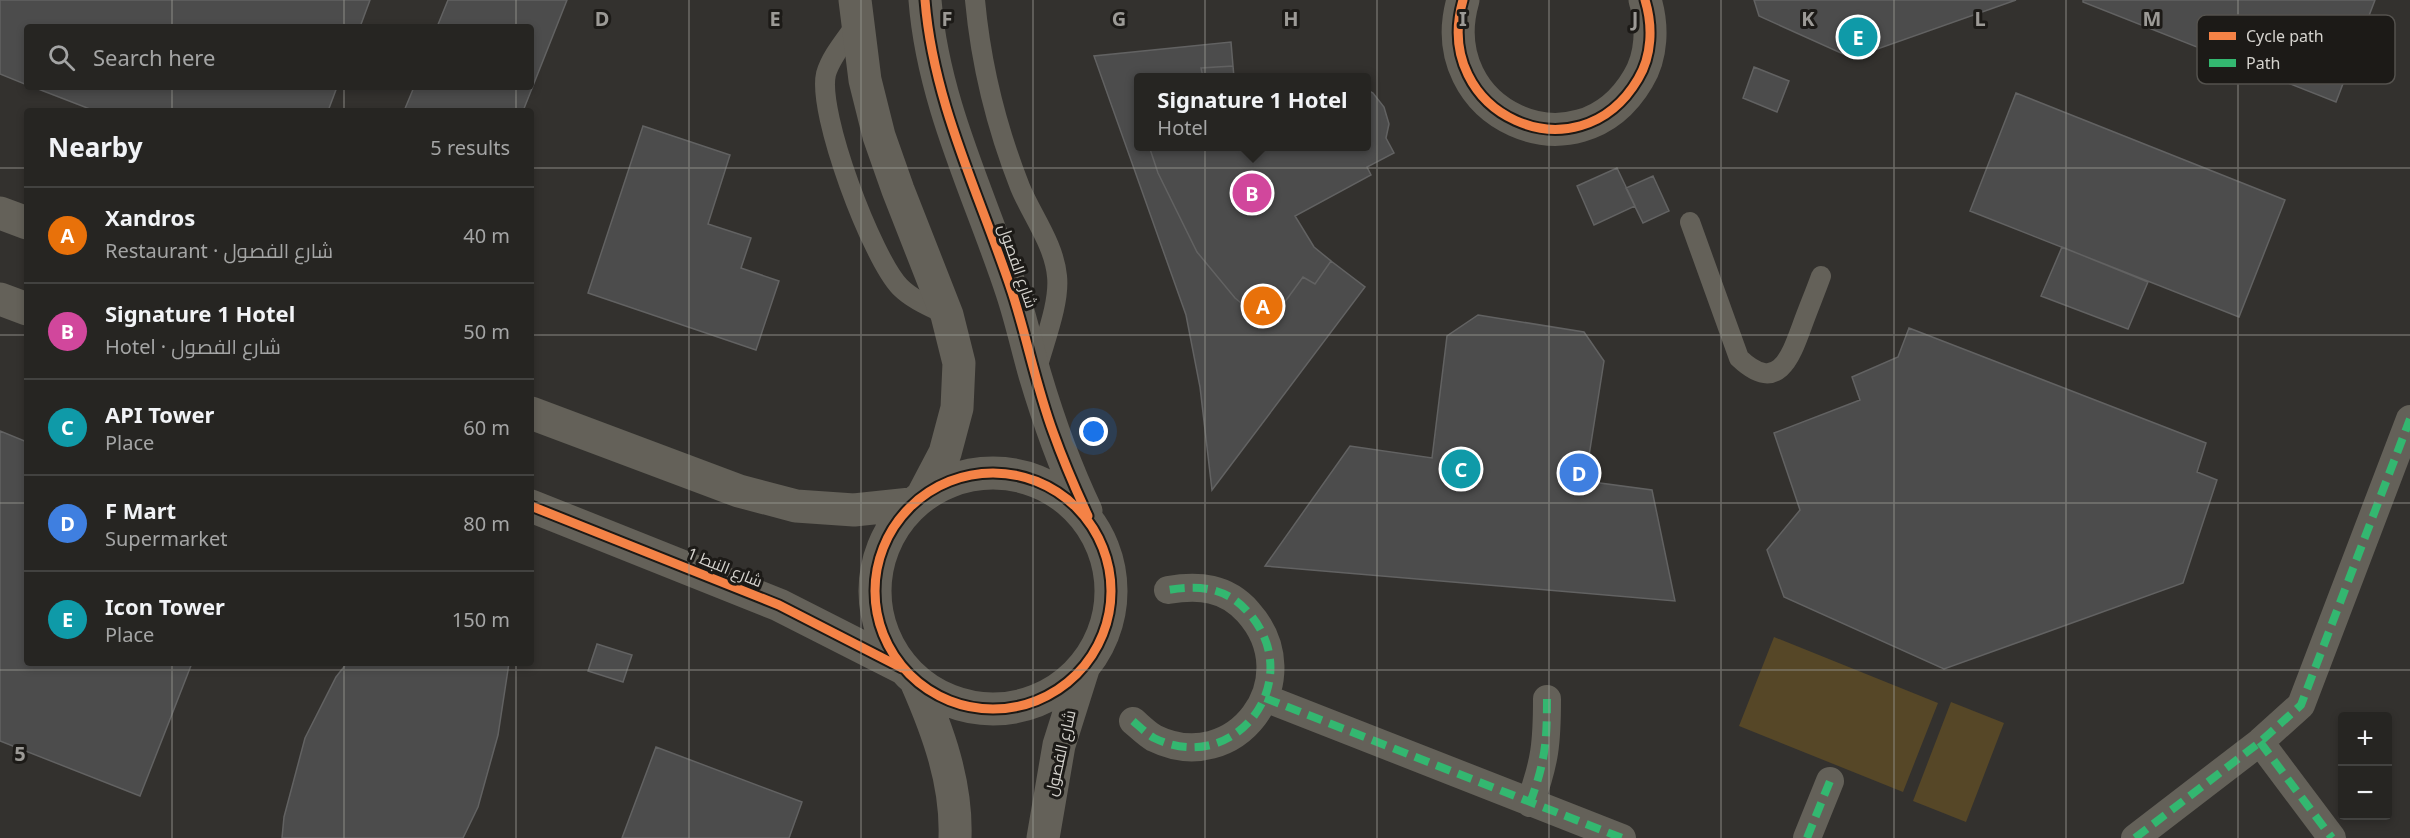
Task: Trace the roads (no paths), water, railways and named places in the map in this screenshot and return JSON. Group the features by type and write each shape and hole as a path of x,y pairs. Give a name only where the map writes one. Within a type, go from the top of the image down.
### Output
{"street":[{"name":"شارع الفصول","path":"926,0 927,24 940,90 961,155 1012,293 1052,431 1073,485 1098,537"},
{"path":"1463,0 1458,17 1457,36 1461,61 1471,83 1487,102 1507,117 1530,127 1557,130 1579,126 1600,118 1618,105 1632,90 1642,72 1650,39 1645,0"},
{"path":"856,12 865,80 879,136 947,315 959,363 957,408 945,453 917,499 889,533 876,567 875,602 884,637 909,675 937,730 950,781 955,838"},
{"path":"0,213 24,222"},
{"path":"0,299 24,308"},
{"path":"534,414 739,491 796,506 854,510 917,499 950,480 978,473 1007,474 1035,480 1060,494 1082,514 1098,537 1109,570 1110,605 1101,639 1083,669"},
{"path":"2135,838 2259,742 2301,705 2410,419"},
{"name":"شارع النبط 1","path":"534,507 779,605 909,675 942,698 971,708 1003,710 1033,703 1060,689 1083,669"},
{"path":"1133,721 1153,738 1179,747 1205,746 1231,737 1251,720 1265,699 1271,673 1269,647 1258,623 1252,616 1240,603 1218,591 1192,586 1168,590"},
{"name":"شارع الفصول","path":"1047,834 1059,745 1083,669"},
{"path":"1265,699 1622,838"},
{"path":"1530,803 1542,769 1547,741 1547,699"},
{"path":"2259,742 2332,838"},
{"path":"1807,838 1830,781"}],"lane":[{"path":"975,0 978,34 989,90 1004,146 1025,199 1051,251 1057,274 1056,297 1035,375"},
{"path":"856,12 826,74 826,100 836,141 864,221 890,274 911,297 947,315"},
{"path":"1690,222 1739,358 1751,369 1768,373 1784,367 1792,353 1821,276"}],"place":[{"name":"Icon Tower","path":"1858,37"},
{"name":"Signature 1 Hotel","path":"1252,193"},
{"name":"Xandros","path":"1263,306"},
{"name":"API Tower","path":"1461,469"},
{"name":"F Mart","path":"1579,473"}]}
